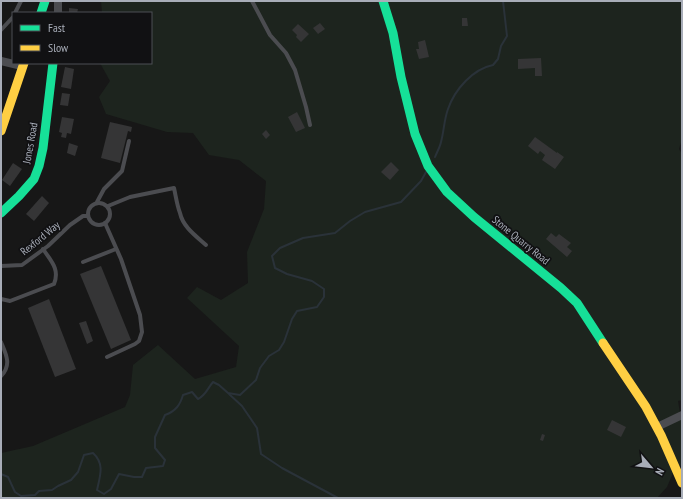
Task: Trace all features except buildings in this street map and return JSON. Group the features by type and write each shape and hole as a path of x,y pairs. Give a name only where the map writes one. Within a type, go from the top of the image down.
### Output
{"street":[{"path":"41,12 45,1"},
{"path":"58,1 58,12"},
{"name":"Stone Quarry Road","path":"382,1 392,33 415,134 428,166 447,192 474,217 561,288 576,303 646,407 657,427 682,483"},
{"path":"1,60 12,62"},
{"name":"Jones Road","path":"1,213 34,179 39,166 43,148 53,64"},
{"path":"1,131 23,65"},
{"path":"657,427 682,415"}],"lane":[{"path":"16,12 21,1"},
{"path":"252,1 270,35 286,53 295,70 310,125"},
{"path":"1,30 12,18"},
{"path":"97,202 108,206 110,211 110,217 102,225 91,221 88,216 89,210 92,205 97,202 104,189 122,171 129,141"},
{"path":"108,206 130,197 174,188 180,215 190,231 206,245"},
{"name":"Rexford Way","path":"1,266 22,265 70,225 83,216 88,216"},
{"path":"105,223 140,315 142,332 139,341 135,344 107,356"},
{"path":"1,299 10,301 54,284 56,272 53,263 43,249"},
{"path":"83,262 116,249"},
{"path":"1,342 7,356 8,366 1,376"}],"shaded area":[{"path":"101,1 682,1 682,139 679,149 682,154 682,400 678,401 682,425 682,465 675,468 667,487 657,498 1,498 1,453 33,446 125,407 130,395 133,365 158,345 195,379 236,367 239,346 187,298 197,287 221,300 248,283 247,252 264,209 266,181 239,160 209,155 193,133 167,132 106,114 99,97 110,81 101,64 152,64 152,12 102,12"}],"waterway":[{"path":"435,157 441,144 447,113 455,94 472,75 486,67 493,65 498,59 501,46 507,36 503,1"},
{"path":"1,474 8,477 15,492 21,496 35,495 39,491 52,490 71,480 78,472 84,455 93,453 99,461 101,470 97,490 104,494 111,489 119,474 142,477 146,468 163,466 165,460 155,448 155,437 165,415 172,412 177,407 183,395 192,392 198,399 205,394 213,382 228,393 240,395 256,380 260,368 269,356 279,350 297,311 317,307 324,297 324,289 312,281 287,274 275,268 272,256 280,248 303,238 335,233 350,221 365,212 401,202 421,181 426,172"},
{"path":"229,394 242,406 257,428 261,454 282,468 338,498"}],"traffic: fast":[{"path":"41,12 45,1"},
{"path":"383,1 393,33 401,77 415,134 428,166 447,192 474,217 561,288 577,303 603,343"},
{"path":"1,213 34,179 39,166 43,148 53,64"}],"traffic: slow":[{"path":"1,131 24,64"},
{"path":"603,343 646,407 661,435 682,483"}]}
